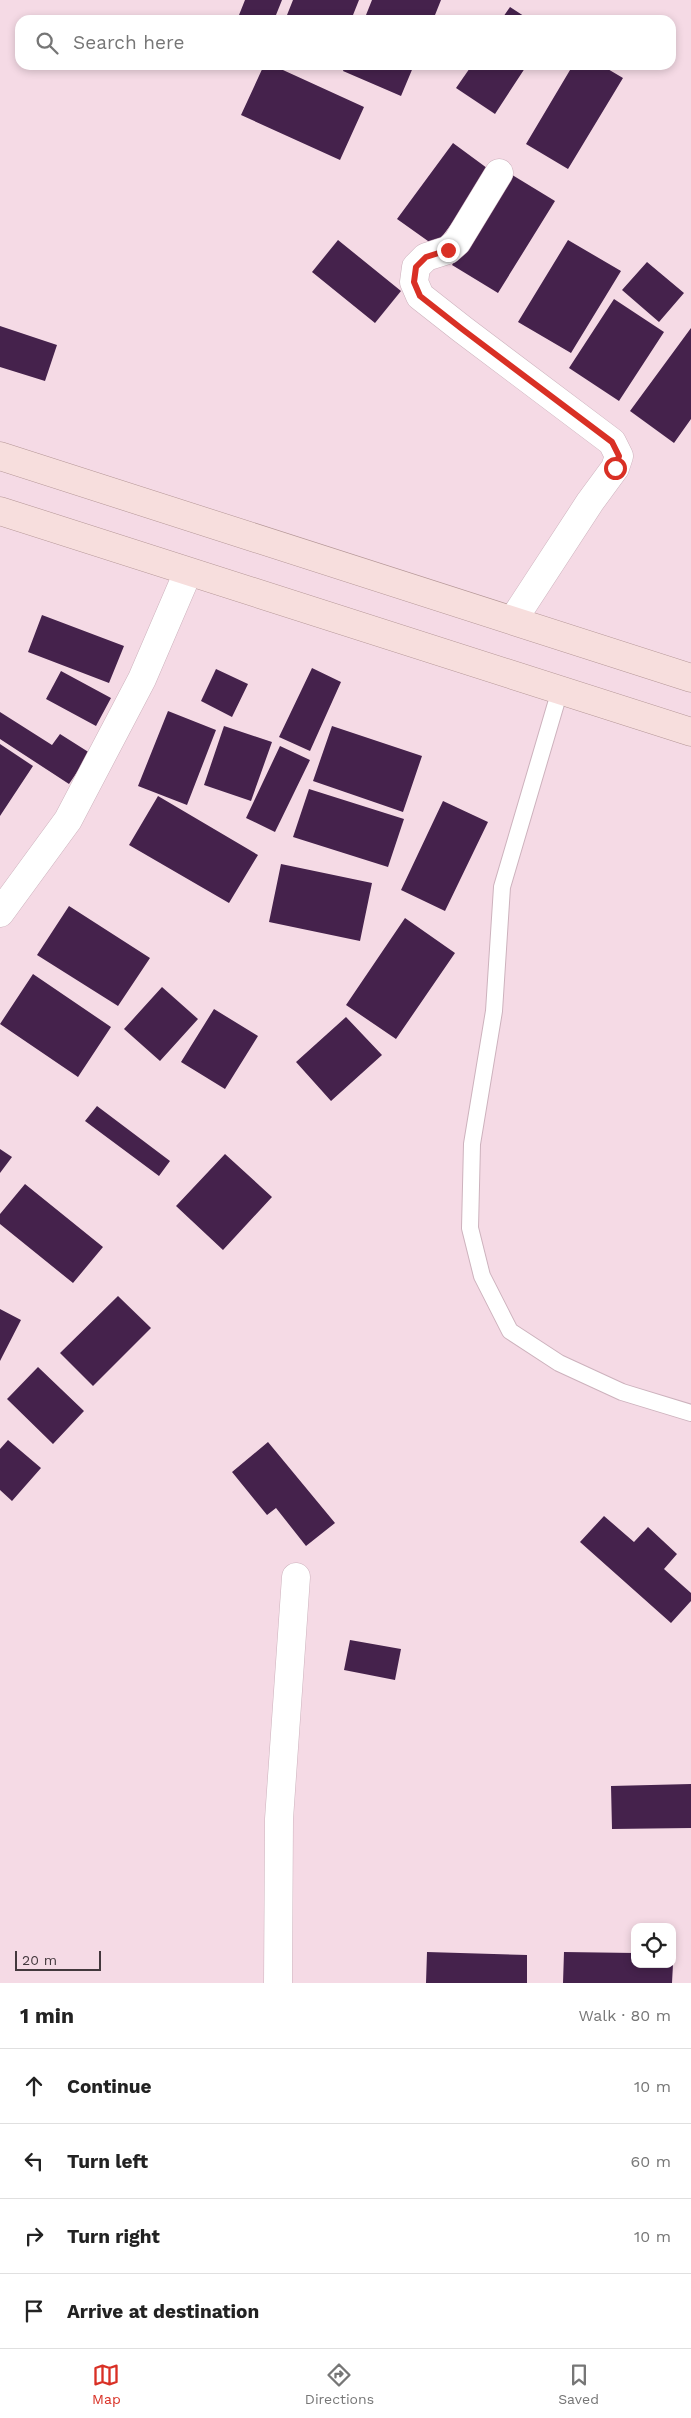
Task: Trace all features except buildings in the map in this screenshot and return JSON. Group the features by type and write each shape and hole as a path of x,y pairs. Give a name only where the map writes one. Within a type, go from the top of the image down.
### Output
{"main road":[{"path":"0,456 691,678"},
{"path":"0,511 691,732"}],"street":[{"path":"500,173 457,242 448,250 426,257 416,267 414,282 420,296 612,442 619,456 615,468 590,502 513,620"},
{"path":"0,913 68,820 142,679 188,572"},
{"path":"278,1983 279,1819 296,1577"}],"lane":[{"path":"560,690 502,887 494,1011 472,1144 470,1228 482,1276 510,1331 559,1363 622,1392 691,1412"}],"route":[{"path":"448,250 426,257 416,267 414,282 420,296 612,442 619,456 615,468"}]}
